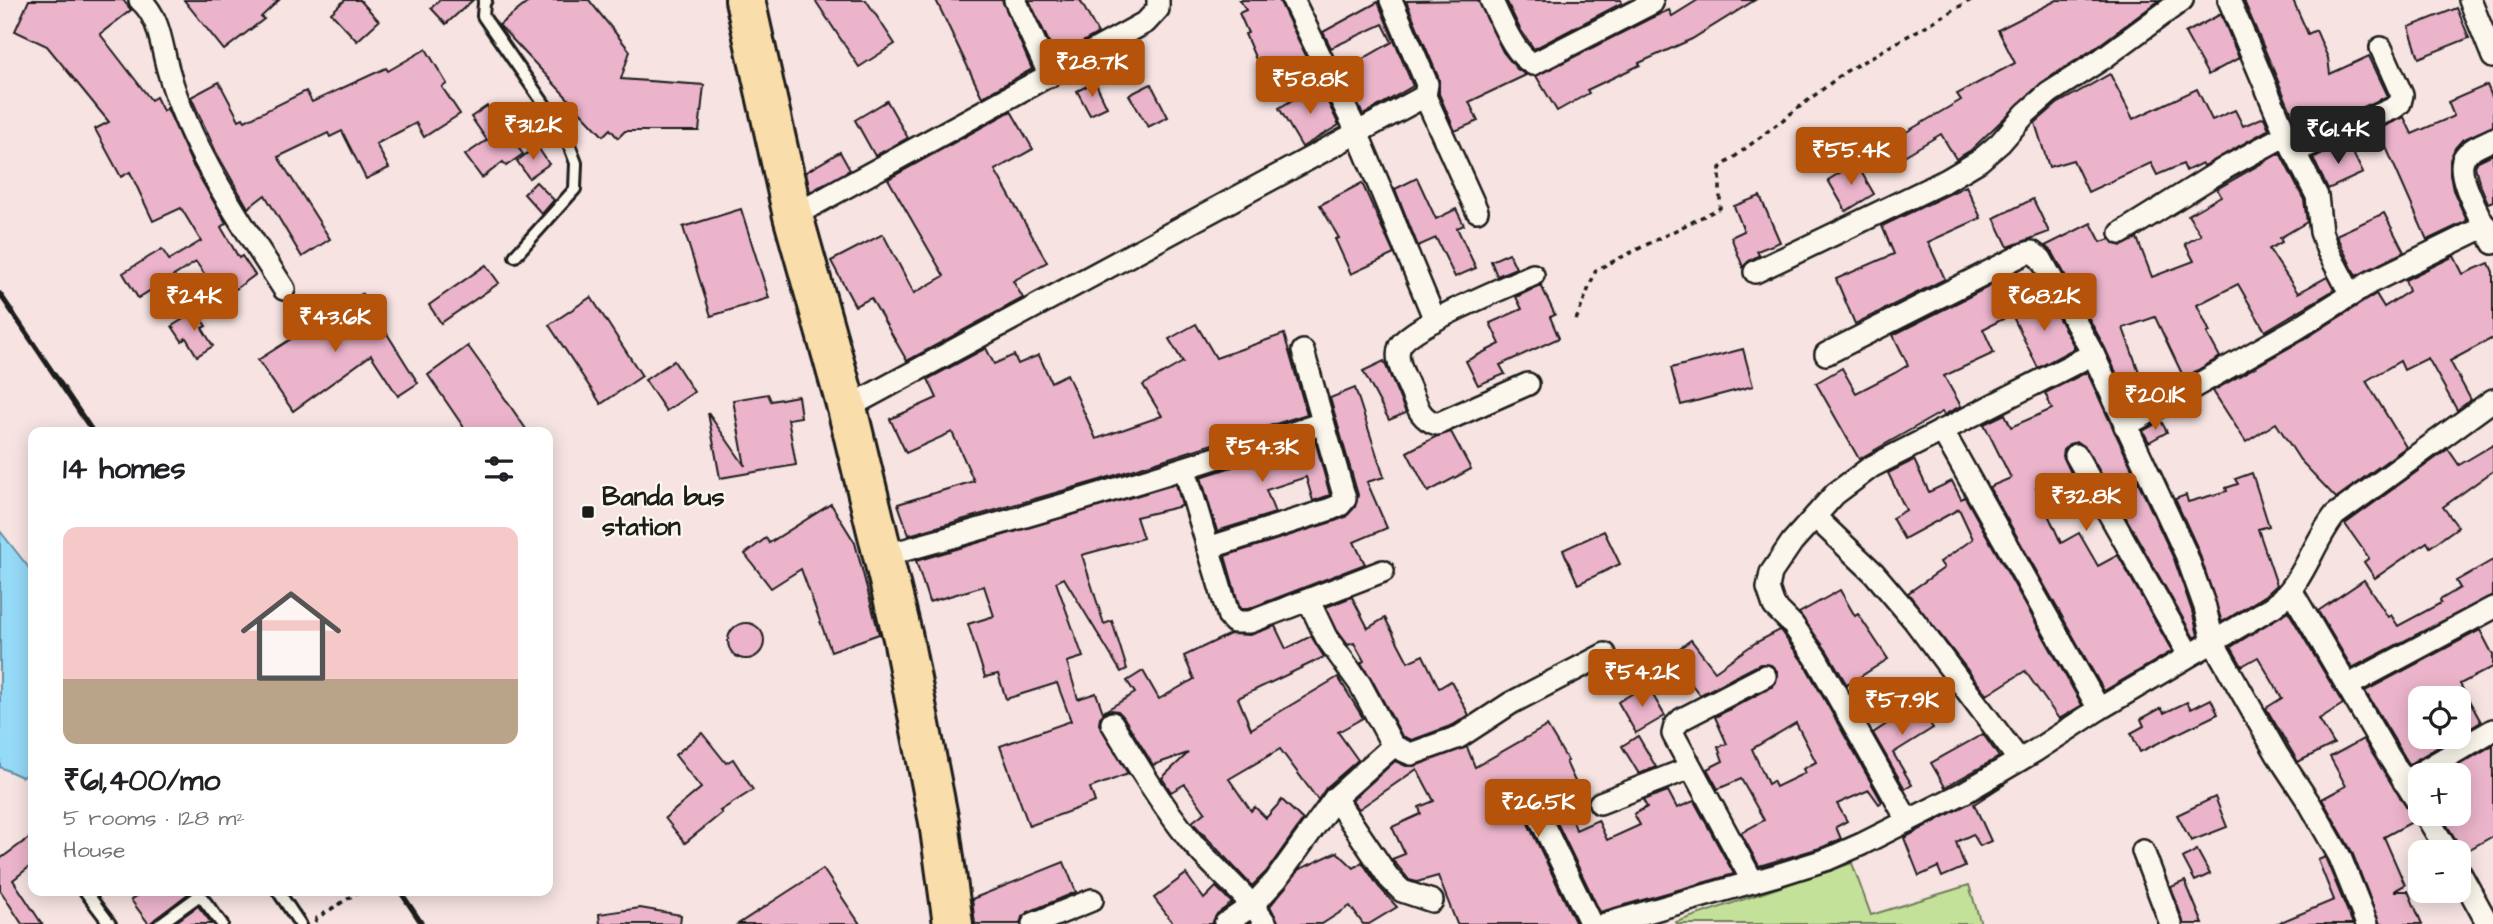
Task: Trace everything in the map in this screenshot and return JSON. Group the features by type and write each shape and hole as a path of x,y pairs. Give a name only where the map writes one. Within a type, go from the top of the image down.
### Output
{"highway":[{"path":"745,0 793,216 847,408 903,638 937,809 953,924"}],"street":[{"path":"141,0 149,7 156,22 177,100 214,181 284,289"},
{"path":"1015,0 1049,76"},
{"path":"793,216 1146,22 1158,9 1158,0"},
{"path":"1293,0 1357,132 1435,320"},
{"path":"1391,0 1427,84 1424,96 1477,211"},
{"path":"1491,0 1519,53 1533,64 1652,4"},
{"path":"1755,272 1947,180 1979,161 2049,93 2102,59 2182,0"},
{"path":"2229,0 2290,144 2317,196 2321,232 2350,295"},
{"path":"2470,0 2493,57"},
{"path":"2121,233 2227,167 2394,108 2400,103 2402,95 2381,48"},
{"path":"847,408 1424,96"},
{"path":"2125,426 2273,342 2371,282 2489,235 2463,181 2461,167 2463,158 2469,152 2493,139"},
{"path":"1826,354 2011,260 2032,252 2041,259 2093,354 2195,575 2213,642 2340,857 2367,924"},
{"path":"1528,384 1437,424 1420,414 1397,358 1400,346 1407,337 1435,320 1532,275"},
{"path":"1208,548 1340,505 1345,499 1303,351"},
{"path":"1908,821 1816,657 1793,625 1774,606 1768,588 1771,573 1793,542 1835,494 1871,467 2093,354"},
{"path":"1605,924 1828,859 1965,792 2274,606 2291,590 2334,515 2493,400"},
{"path":"883,556 1043,513 1185,470 1323,423"},
{"path":"1942,430 2099,709"},
{"path":"2076,455 2189,655"},
{"path":"1185,470 1229,617 1234,622 1250,622 1383,571"},
{"path":"1815,517 1874,573 1913,619 2019,760"},
{"path":"2291,590 2408,788"},
{"path":"1309,601 1326,637 1360,684 1393,746 1411,754 1459,737 1511,703 1605,654"},
{"path":"2347,686 2493,608"},
{"path":"1753,882 1673,734 1675,726 1682,719 1765,677"},
{"path":"1112,723 1139,767 1192,841 1253,905 1266,924"},
{"path":"2404,782 2493,730"},
{"path":"1225,924 1253,905 1276,880 1335,798 1393,746"},
{"path":"1600,803 1690,768"},
{"path":"1335,798 1389,878 1402,891 1432,901"},
{"path":"1537,812 1591,924"},
{"path":"2143,851 2171,924"},
{"path":"2471,893 2488,924"},
{"path":"1032,924 1092,900"}],"lane":[{"path":"486,0 483,16 565,134 576,163 575,189 514,256"},
{"path":"89,896 110,924"},
{"path":"160,924 194,896"},
{"path":"200,896 222,924"},
{"path":"281,896 300,924"}],"path":[{"path":"1576,320 1596,270 1720,208 1720,169 1845,72 1970,0"},
{"path":"314,924 317,918 352,896"}],"green space":[{"path":"1852,863 1871,915 1969,885 1981,924 1676,922"}],"water":[{"path":"0,531 28,567 28,773 22,777 0,767"}],"building":[{"path":"29,0 123,0 131,10 100,34 151,100 156,97 163,111 167,108 192,164 226,223 221,227 239,258 242,256 255,275 222,299 196,262 138,298 123,273 162,249 169,260 201,241 181,208 153,221 130,172 121,177 95,129 109,122 47,46 15,31"},
{"path":"184,0 279,0 261,17 264,19 224,50"},
{"path":"345,0 360,0 379,21 357,41 331,13"},
{"path":"440,0 473,0 446,24 431,8"},
{"path":"531,0 589,0 630,51 621,79 704,85 699,131 625,131 618,138 610,129 603,136 499,25"},
{"path":"815,0 866,0 895,44 859,67"},
{"path":"936,0 1002,0 1032,69 982,97"},
{"path":"1029,0 1080,0 1098,33 1056,57"},
{"path":"1240,0 1279,0 1307,58 1264,78 1245,34 1248,33 1239,13 1246,10"},
{"path":"1478,0 1503,52 1517,69 1526,75 1469,102 1478,121 1455,131 1439,94 1439,79 1406,1"},
{"path":"1506,0 1621,0 1622,3 1534,49 1520,29"},
{"path":"1698,0 1755,0 1692,39 1587,90 1589,93 1557,111 1536,76 1651,18 1669,10 1672,16"},
{"path":"2057,0 2160,0 2095,48 2041,83 1971,150 1956,159 1941,134 1894,162 1884,145 1961,100 1957,94 2015,63 1998,30"},
{"path":"2293,0 2308,34 2316,30 2328,58 2330,74 2369,56 2388,96 2301,135 2244,1"},
{"path":"1378,2 1413,86 1363,115 1342,71 1392,42 1383,24 1331,48 1323,32"},
{"path":"2457,8 2469,38 2419,58 2409,27"},
{"path":"2221,14 2239,58 2208,75 2185,33"},
{"path":"426,49 447,84 442,87 460,114 424,137 416,123 376,144 389,168 366,179 342,131 330,137 328,133 278,157 330,239 302,257 265,195 248,208 216,152 191,97 219,82 239,120 243,118 245,121 306,91 312,102 386,68 388,71"},
{"path":"2110,74 2133,119 2197,89 2212,120 2235,110 2243,126 2264,117 2269,129 2204,166 2202,163 2186,171 2183,164 2157,175 2151,163 2088,192 2073,160 2049,167 2035,123 2057,104"},
{"path":"1095,82 1107,107 1090,115 1077,91"},
{"path":"1151,84 1168,117 1148,127 1129,95"},
{"path":"1319,84 1339,125 1302,147 1279,108"},
{"path":"2487,85 2493,99 2493,126 2462,140 2450,160 2453,190 2467,221 2427,240 2378,129 2404,117 2412,134 2454,116 2448,102"},
{"path":"887,101 908,138 875,156 855,120"},
{"path":"487,106 523,154 506,166 503,162 482,178 465,155 487,140 471,117"},
{"path":"1011,111 1033,149 995,170 1047,262 1013,281 1023,298 907,361 871,298 855,306 831,261 883,234 914,293 944,276 888,179"},
{"path":"2348,143 2363,173 2328,189 2313,158"},
{"path":"537,146 549,164 529,178 517,161"},
{"path":"840,152 850,170 810,192 806,172"},
{"path":"2280,153 2304,200 2307,222 2280,238 2282,242 2269,249 2298,293 2327,277 2334,290 2265,331 2238,284 2197,305 2210,332 2207,333 2220,357 2184,378 2155,317 2123,328 2142,380 2123,388 2105,348 2053,253 2045,246 2091,223 2101,242 2110,239 2114,244 2122,246 2137,238 2152,277 2194,261 2185,244 2201,235 2188,215 2221,196 2217,189"},
{"path":"2493,154 2493,201 2488,203 2475,166 2478,161"},
{"path":"1856,163 1874,194 1846,211 1828,180"},
{"path":"1417,178 1436,219 1456,209 1464,225 1457,228 1476,268 1455,277 1436,238 1418,246 1395,189"},
{"path":"536,182 554,200 542,214 524,194"},
{"path":"1362,183 1394,254 1351,274 1335,239 1339,238 1320,205"},
{"path":"1966,186 1981,218 1928,242 1945,279 1855,324 1836,279 1894,254 1882,226"},
{"path":"1760,196 1780,242 1757,251 1759,255 1743,267 1731,237 1744,231 1734,206"},
{"path":"2033,199 2049,232 2008,247 1994,218"},
{"path":"741,209 769,298 711,316 683,227"},
{"path":"2384,213 2404,252 2356,276 2336,235"},
{"path":"1509,253 1516,268 1497,276 1491,261"},
{"path":"2454,256 2463,274 2489,263 2493,272 2493,338 2450,361 2471,400 2457,410 2428,358 2404,370 2400,361 2366,381 2406,447 2336,498 2300,460 2276,423 2246,442 2213,391 2303,340 2376,294 2384,307 2409,291 2405,280"},
{"path":"486,265 499,283 441,323 429,305"},
{"path":"1998,282 2013,314 1983,329 1994,353 1944,376 1961,406 1944,415 1942,412 1859,459 1816,383 1842,368 1856,393 1895,373 1908,365 1893,335"},
{"path":"1541,285 1555,315 1550,317 1559,338 1500,365 1505,374 1478,385 1466,361 1500,344 1490,323 1522,309 1516,297"},
{"path":"362,294 418,383 398,396 371,355 293,411 258,360"},
{"path":"591,297 642,376 601,404 549,325"},
{"path":"2048,299 2075,348 2038,368 2013,317"},
{"path":"196,311 206,326 202,328 213,346 197,356 186,338 182,341 172,326"},
{"path":"1196,324 1216,358 1284,334 1307,414 1100,480 909,535 898,504 974,481 952,432 906,453 890,419 937,398 928,379 986,348 994,364 1014,355 1018,364 1039,355 1051,382 1067,374 1096,439 1162,416 1143,385 1183,362 1169,339"},
{"path":"468,346 525,427 464,427 428,375"},
{"path":"1743,349 1753,386 1681,405 1671,368"},
{"path":"674,361 694,392 666,411 645,380"},
{"path":"1384,361 1406,413 1389,420 1363,371"},
{"path":"2087,372 2174,559 2198,635 2194,638 2087,449 2077,442 2069,444 2064,449 2063,456 2072,475 2036,488 2061,543 2079,533 2098,566 2118,555 2172,651 2104,691 1989,487 2011,478 1984,424 2005,414 2011,427 2052,409 2045,393"},
{"path":"1355,388 1384,477 1367,482 1387,528 1354,542 1365,564 1248,609 1240,609 1225,556 1346,517 1355,507 1358,495 1330,398"},
{"path":"768,394 771,401 798,396 801,417 788,419 796,465 720,478 708,413 745,466 733,400"},
{"path":"2161,421 2167,432 2149,442 2143,431"},
{"path":"1451,432 1471,469 1428,492 1407,452"},
{"path":"1315,440 1330,495 1313,501 1306,477 1266,490 1275,513 1217,531 1201,477"},
{"path":"2493,445 2493,471 2443,507 2458,527 2430,547 2427,542 2375,578 2364,562 2369,558 2345,524 2448,449 2459,465"},
{"path":"1914,460 1929,492 1952,481 1961,499 1965,497 2082,705 2059,719 2025,671 1987,695 1908,593 1944,568 1940,562 1973,539 1959,509 1904,539 1892,518 1906,510 1888,473"},
{"path":"2252,473 2269,526 2258,529 2277,585 2266,595 2222,622 2198,549 2175,499 2186,495 2188,502 2227,491 2226,488 2238,484 2235,479"},
{"path":"1176,484 1182,506 1136,517 1143,538 1082,555 1104,624 1112,621 1127,669 1121,672 1064,578 1056,582 1083,657 1067,662 1078,699 1096,693 1103,712 1135,693 1127,681 1143,671 1159,699 1194,679 1184,656 1230,634 1250,635 1275,626 1286,649 1311,636 1324,657 1238,698 1251,729 1338,677 1363,718 1338,732 1358,760 1326,788 1318,800 1280,749 1229,779 1251,811 1255,807 1266,818 1282,800 1303,820 1266,872 1252,886 1192,822 1205,812 1185,784 1171,792 1162,778 1188,753 1153,765 1118,711 1105,712 1100,717 1099,724 1128,774 1090,788 1095,802 1029,826 1000,746 1071,721 1057,683 1006,699 998,674 985,677 968,624 994,616 984,586 929,602 916,561"},
{"path":"831,504 855,543 879,634 831,651 801,569 771,588 745,554 766,538 769,543"},
{"path":"1604,531 1620,564 1578,584 1563,550"},
{"path":"2493,560 2493,595 2352,668 2318,611 2364,580 2388,617 2391,615 2398,626 2441,603 2440,600 2460,588 2456,581"},
{"path":"1840,590 1855,616 1858,614 1888,659 1847,685 1827,651 1799,613"},
{"path":"1352,597 1368,628 1385,618 1408,662 1423,655 1439,688 1451,681 1469,715 1453,725 1412,740 1402,736 1361,663 1364,661 1354,643 1348,645 1326,607"},
{"path":"2288,611 2343,704 2319,719 2334,744 2298,762 2266,708 2282,698 2258,657 2242,666 2231,647"},
{"path":"746,623 758,629 764,641 758,653 746,659 734,653 728,641 734,629"},
{"path":"1780,630 1805,665 1882,802 1879,804 1869,790 1837,804 1847,821 1836,827 1841,839 1759,866 1741,833 1764,820 1741,779 1718,789 1707,769 1723,761 1718,747 1727,744 1715,717 1772,687 1776,682 1777,671 1771,665 1760,664 1700,695 1669,656 1691,640 1715,671 1755,643","holes":["1796,723 1816,762 1803,769 1805,773 1776,787 1773,781 1768,784 1752,749"]},
{"path":"2480,630 2493,655 2493,667 2460,684 2461,686 2408,686 2408,749 2435,749 2411,763 2365,691"},
{"path":"1647,685 1665,716 1636,733 1618,702"},
{"path":"2211,699 2218,714 2140,752 2131,733 2144,726 2141,719 2161,708 2164,713 2187,702 2191,709"},
{"path":"1917,704 1933,728 1893,753 1912,785 1905,789 1873,733"},
{"path":"2471,704 2481,722 2471,728"},
{"path":"1547,726 1568,761 1566,762 1579,790 1565,796 1576,830 1598,820 1607,840 1640,825 1634,814 1647,807 1643,800 1668,791 1677,808 1694,801 1734,874 1600,912 1549,806 1537,799 1526,805 1525,817 1576,924 1457,924 1438,876 1417,882 1409,880 1392,859 1405,854 1392,827 1421,814 1419,807 1434,801 1417,769 1359,809 1352,800 1395,761 1406,766 1415,766 1467,747 1475,767"},
{"path":"702,733 726,763 733,759 753,790 720,811 722,813 685,843 665,818 701,788 675,755"},
{"path":"1983,734 1999,757 1945,787 1931,763"},
{"path":"1638,736 1656,767 1639,774 1622,746"},
{"path":"2363,739 2408,810 2408,824 2384,837 2405,885 2394,891 2408,891 2408,903 2413,903 2422,924 2380,924 2352,852 2322,799 2346,786 2330,757"},
{"path":"2493,745 2493,836 2471,848 2471,840 2456,840 2447,826 2471,826 2471,763 2462,763"},
{"path":"2005,784 1974,804 1991,841 1980,846 1973,834 1956,842 1965,867 1942,877 1938,867 1919,876 1904,838"},
{"path":"2215,797 2227,827 2191,841 2177,815"},
{"path":"28,839 28,868 13,880 42,924 22,924 0,890 0,859"},
{"path":"2197,850 2210,874 2195,881 2183,858"},
{"path":"1337,852 1354,868 1362,862 1378,886 1397,907 1369,924 1363,924 1350,906 1322,924 1279,924 1270,906 1300,869"},
{"path":"2325,857 2353,924 2276,924 2334,900 2318,860"},
{"path":"1064,862 1076,892 1028,912 1022,917 1020,924 975,924 972,899"},
{"path":"823,869 860,924 738,924"},
{"path":"1186,874 1204,899 1216,887 1232,903 1217,914 1212,924 1174,924 1154,898"},
{"path":"2185,881 2203,924 2184,924 2171,887"},
{"path":"137,896 185,896 149,924 131,900"},
{"path":"198,906 212,924 173,924"},
{"path":"640,908 681,915 680,924 600,924 599,914"}],"railway":[{"path":"0,294 90,427"},
{"path":"403,896 422,924"}],"place":[{"name":"Banda bus station","path":"588,512"}]}
